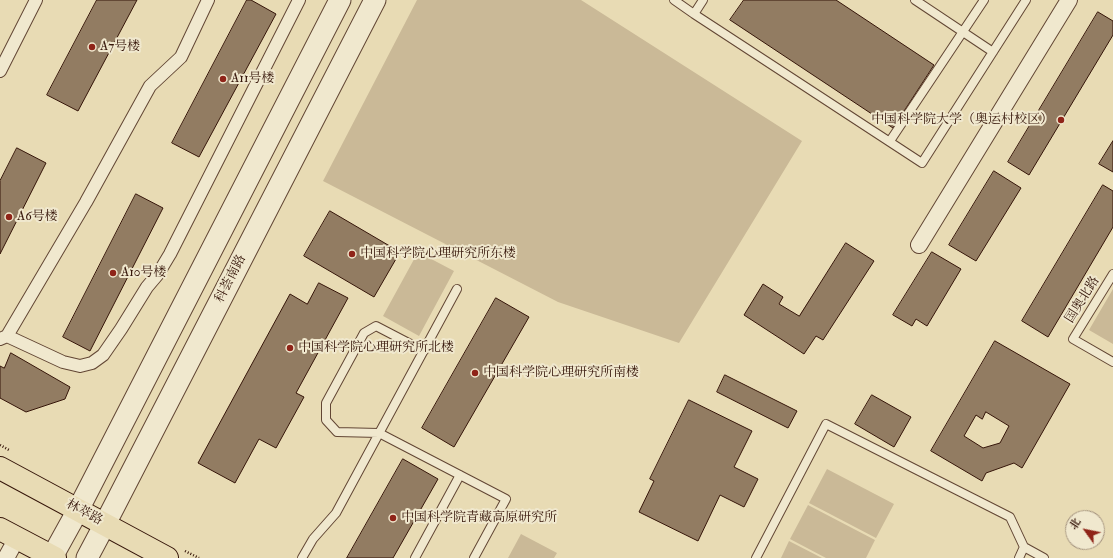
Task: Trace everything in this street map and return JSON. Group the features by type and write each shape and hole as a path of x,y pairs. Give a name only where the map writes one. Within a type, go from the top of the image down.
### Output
{"main road":[{"name":"林萃路","path":"0,468 164,557"},
{"path":"8,533 53,557"}],"street":[{"path":"0,71 36,0"},
{"path":"208,0 180,57 150,86 86,202 4,338 63,362 80,366 92,363 104,355 147,287 158,274 170,254 299,0"},
{"path":"53,557 340,0"},
{"name":"科荟南路","path":"87,558 375,0"},
{"path":"919,245 1069,0"},
{"path":"6,558 8,533"}],"lane":[{"path":"674,0 922,163 1026,0"},
{"path":"694,14 703,0"},
{"path":"915,0 993,52"},
{"path":"890,141 984,0"},
{"name":"国奥北路","path":"1113,274 1073,339 1113,362"},
{"path":"302,558 313,539 336,513 457,289"},
{"path":"424,351 376,326 364,333 326,403 326,420 337,432 379,433 506,499 474,558"},
{"path":"756,558 826,424 1010,517 1024,548 1044,558"},
{"path":"414,558 460,475"},
{"path":"1019,558 1024,548"}],"shaded area":[{"path":"417,0 581,0 802,141 679,343 558,302 323,181"},
{"path":"418,252 454,271 419,336 383,316"},
{"path":"1113,289 1113,344 1089,330"},
{"path":"827,469 894,504 876,538 809,503"},
{"path":"808,505 875,540 866,558 826,558 790,539"},
{"path":"521,534 557,553 554,558 508,558"},
{"path":"789,541 822,558 781,558"}],"building":[{"name":"A7号楼","path":"97,0 137,0 78,111 47,95"},
{"name":"A11号楼","path":"247,0 251,0 276,14 199,157 172,143"},
{"path":"744,0 836,0 934,65 893,128 730,20"},
{"path":"1098,12 1113,21 1113,35 1029,175 1008,162"},
{"path":"1113,141 1113,172 1099,164"},
{"name":"A6号楼","path":"17,148 46,163 0,254 0,181"},
{"path":"994,171 1021,188 976,261 949,245"},
{"path":"1103,185 1113,191 1113,227 1048,337 1022,321"},
{"name":"A10号楼","path":"136,194 163,208 90,351 63,337"},
{"name":"中国科学院心理研究所东楼","path":"330,211 400,252 374,297 304,256"},
{"path":"846,243 874,261 823,340 816,336 804,354 744,315 763,284 783,297 779,304 799,316"},
{"path":"932,252 961,269 927,326 916,319 912,326 893,315"},
{"name":"中国科学院心理研究所北楼","path":"319,283 348,298 296,393 304,397 276,448 259,439 235,483 198,463 290,294 307,304"},
{"name":"中国科学院心理研究所南楼","path":"496,298 529,317 454,447 422,428"},
{"path":"995,341 1070,384 1022,468 1014,463 986,473 982,481 931,451","holes":["986,412 1009,426 1000,443 983,448 964,436 976,415 982,419"]},
{"path":"11,353 70,387 65,399 26,412 0,398 0,366 4,368"},
{"path":"725,375 797,411 788,428 717,392"},
{"path":"872,395 911,417 894,447 855,424"},
{"path":"689,400 752,431 734,467 758,479 744,507 720,495 698,541 639,512 654,481 650,479"},
{"name":"中国科学院青藏高原研究所","path":"403,459 438,479 393,558 347,558"}],"place":[{"name":"A7号楼","path":"92,47"},
{"name":"A11号楼","path":"223,79"},
{"name":"中国科学院大学（奥运村校区）","path":"1061,120"},
{"name":"A6号楼","path":"9,217"},
{"name":"中国科学院心理研究所东楼","path":"352,254"},
{"name":"A10号楼","path":"113,273"},
{"name":"中国科学院心理研究所北楼","path":"290,348"},
{"name":"中国科学院心理研究所南楼","path":"475,373"},
{"name":"中国科学院青藏高原研究所","path":"393,518"}]}
